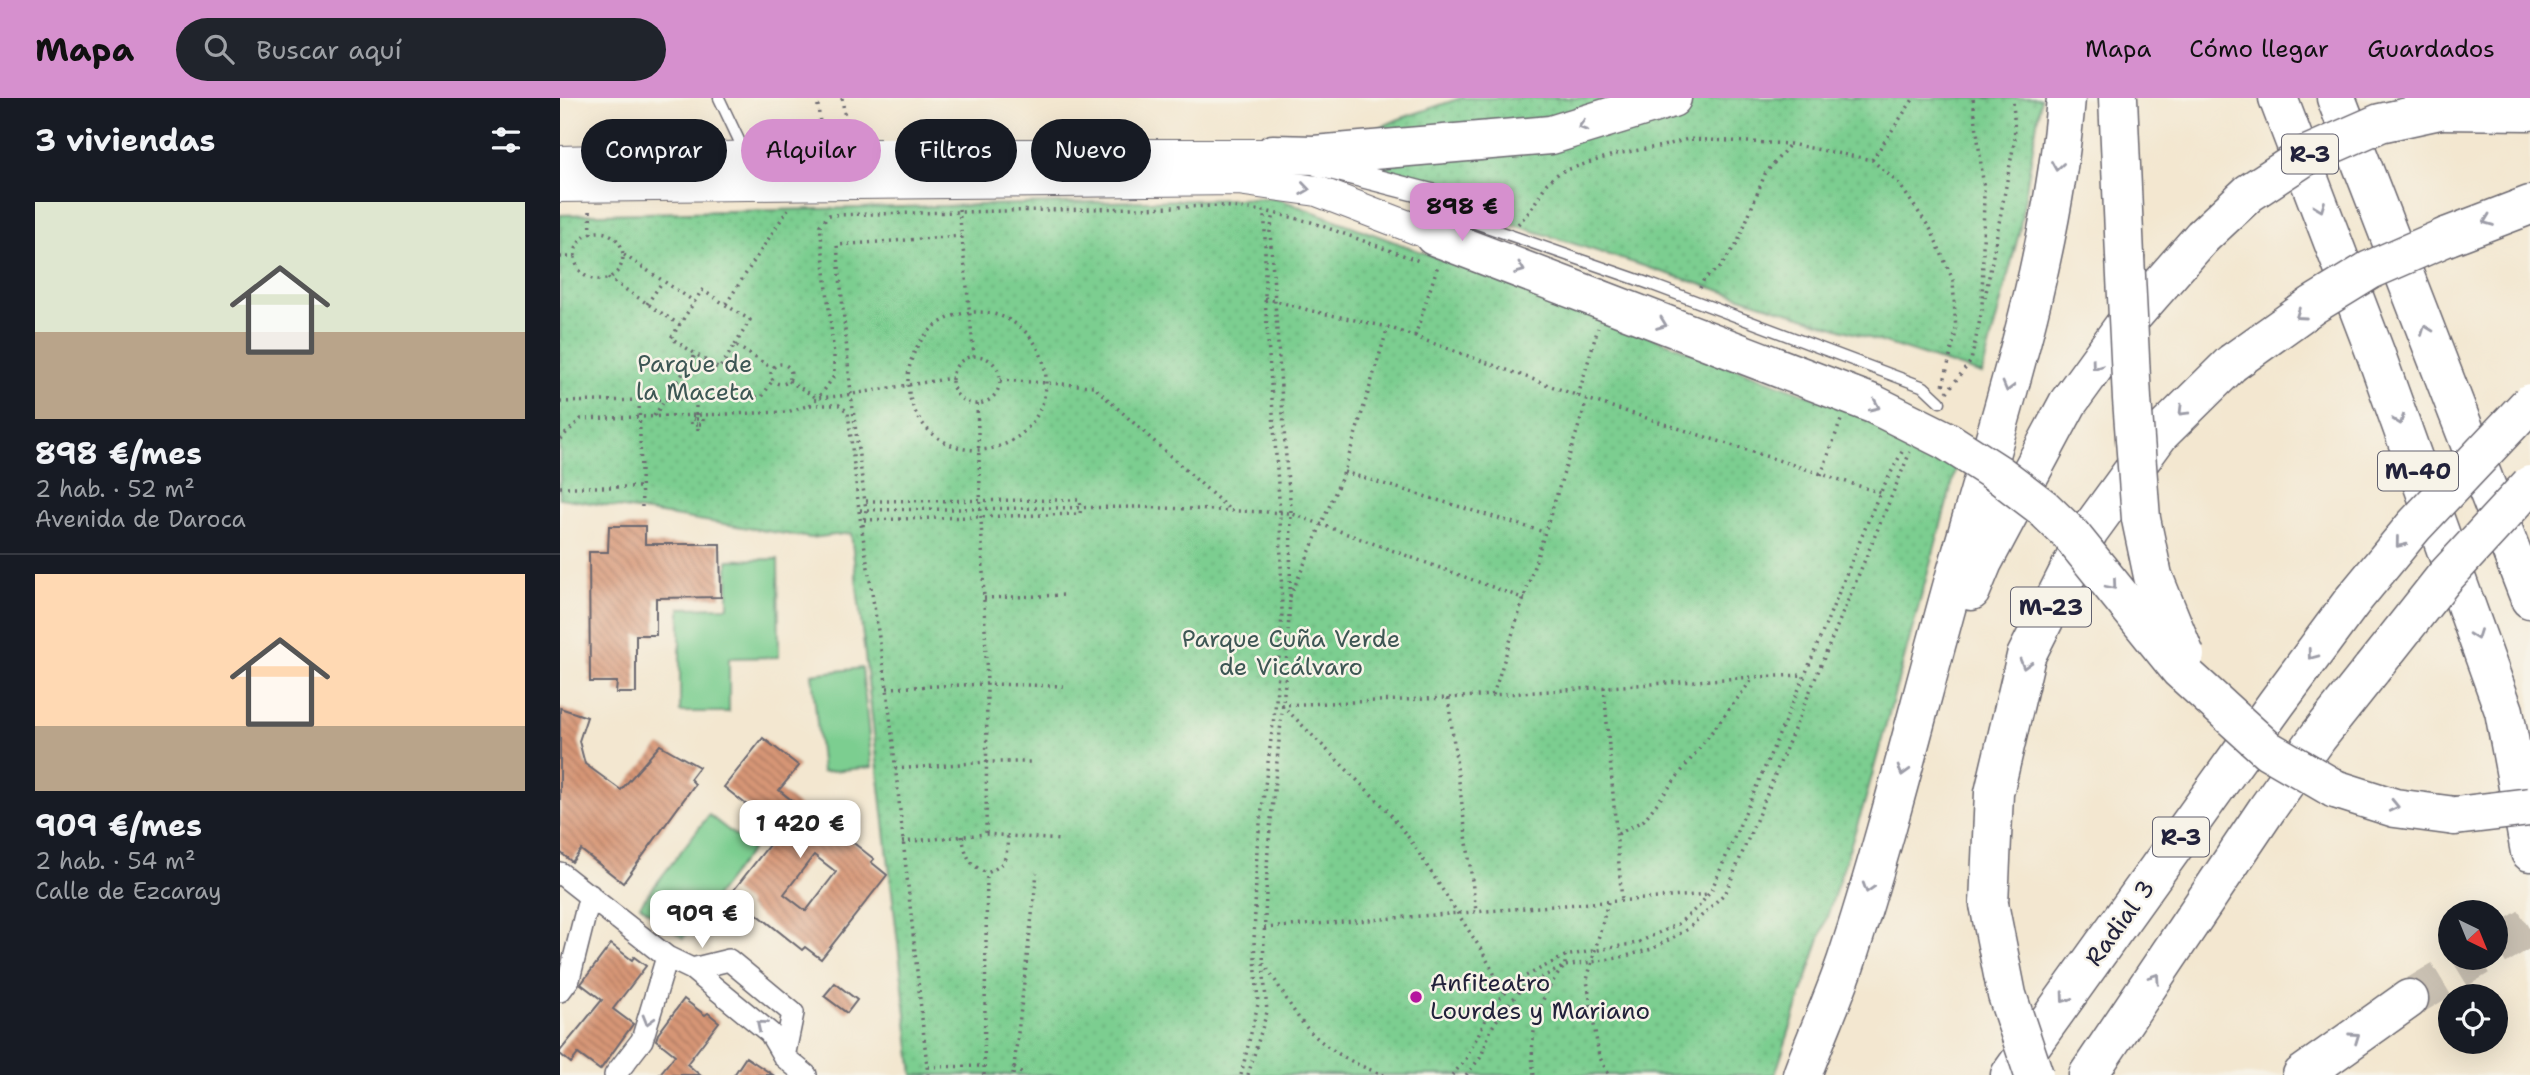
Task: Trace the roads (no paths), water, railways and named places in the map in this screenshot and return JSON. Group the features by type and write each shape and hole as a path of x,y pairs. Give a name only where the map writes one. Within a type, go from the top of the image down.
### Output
{"highway":[{"path":"1273,153 1314,155 1551,135 1672,98"},
{"path":"1918,720 1936,643 2010,380 2046,239 2066,98"},
{"path":"2118,98 2124,256 2141,519 2153,576 2190,665 2221,708"},
{"name":"M-40","path":"2278,98 2379,365 2504,711 2530,852"},
{"name":"M-40","path":"2336,98 2530,599"},
{"name":"R-3","path":"1802,1075 1846,963 1918,720 1983,562 2068,403 2123,327 2202,237 2249,193 2307,155 2380,123 2440,110 2530,111"},
{"name":"M-23","path":"2034,1075 2007,995 1989,904 1994,793 2026,656 2089,531 2159,435 2232,362 2313,305 2370,270 2530,205"},
{"path":"1442,237 1598,313 1873,404 1947,441 2000,475 2042,507 2071,535 2180,670 2221,708 2268,750 2335,789 2395,808 2455,816 2530,807"},
{"name":"Radial 3","path":"2010,1075 2353,600 2414,526 2530,403"},
{"name":"R-3","path":"2088,1075 2318,737 2444,578 2530,485"},
{"path":"2302,1075 2409,999"}],"main road":[{"path":"881,154 1273,153"},
{"path":"560,160 741,157"},
{"path":"560,187 1238,180 1317,191 1442,237"}],"street":[{"path":"1273,153 1441,197 1449,205 1442,237"},
{"path":"560,873 667,957 692,969 770,1033 783,1057 806,1075"},
{"path":"560,991 569,979 590,895"},
{"path":"615,1075 642,1040 667,957"},
{"path":"692,969 729,960 793,1013 783,1057"}],"lane":[{"path":"719,98 741,144"},
{"path":"1442,237 1510,234 1924,387 1940,402"}],"tunnel":[{"path":"2508,940 2530,926"},
{"path":"2409,999 2457,970"}],"place":[{"name":"Anfiteatro Lourdes y Mariano","path":"1416,997"}],"park label":[{"name":"Parque de la Maceta","path":"695,378"},
{"name":"Parque Cuña Verde de Vicálvaro","path":"1291,653"}]}
